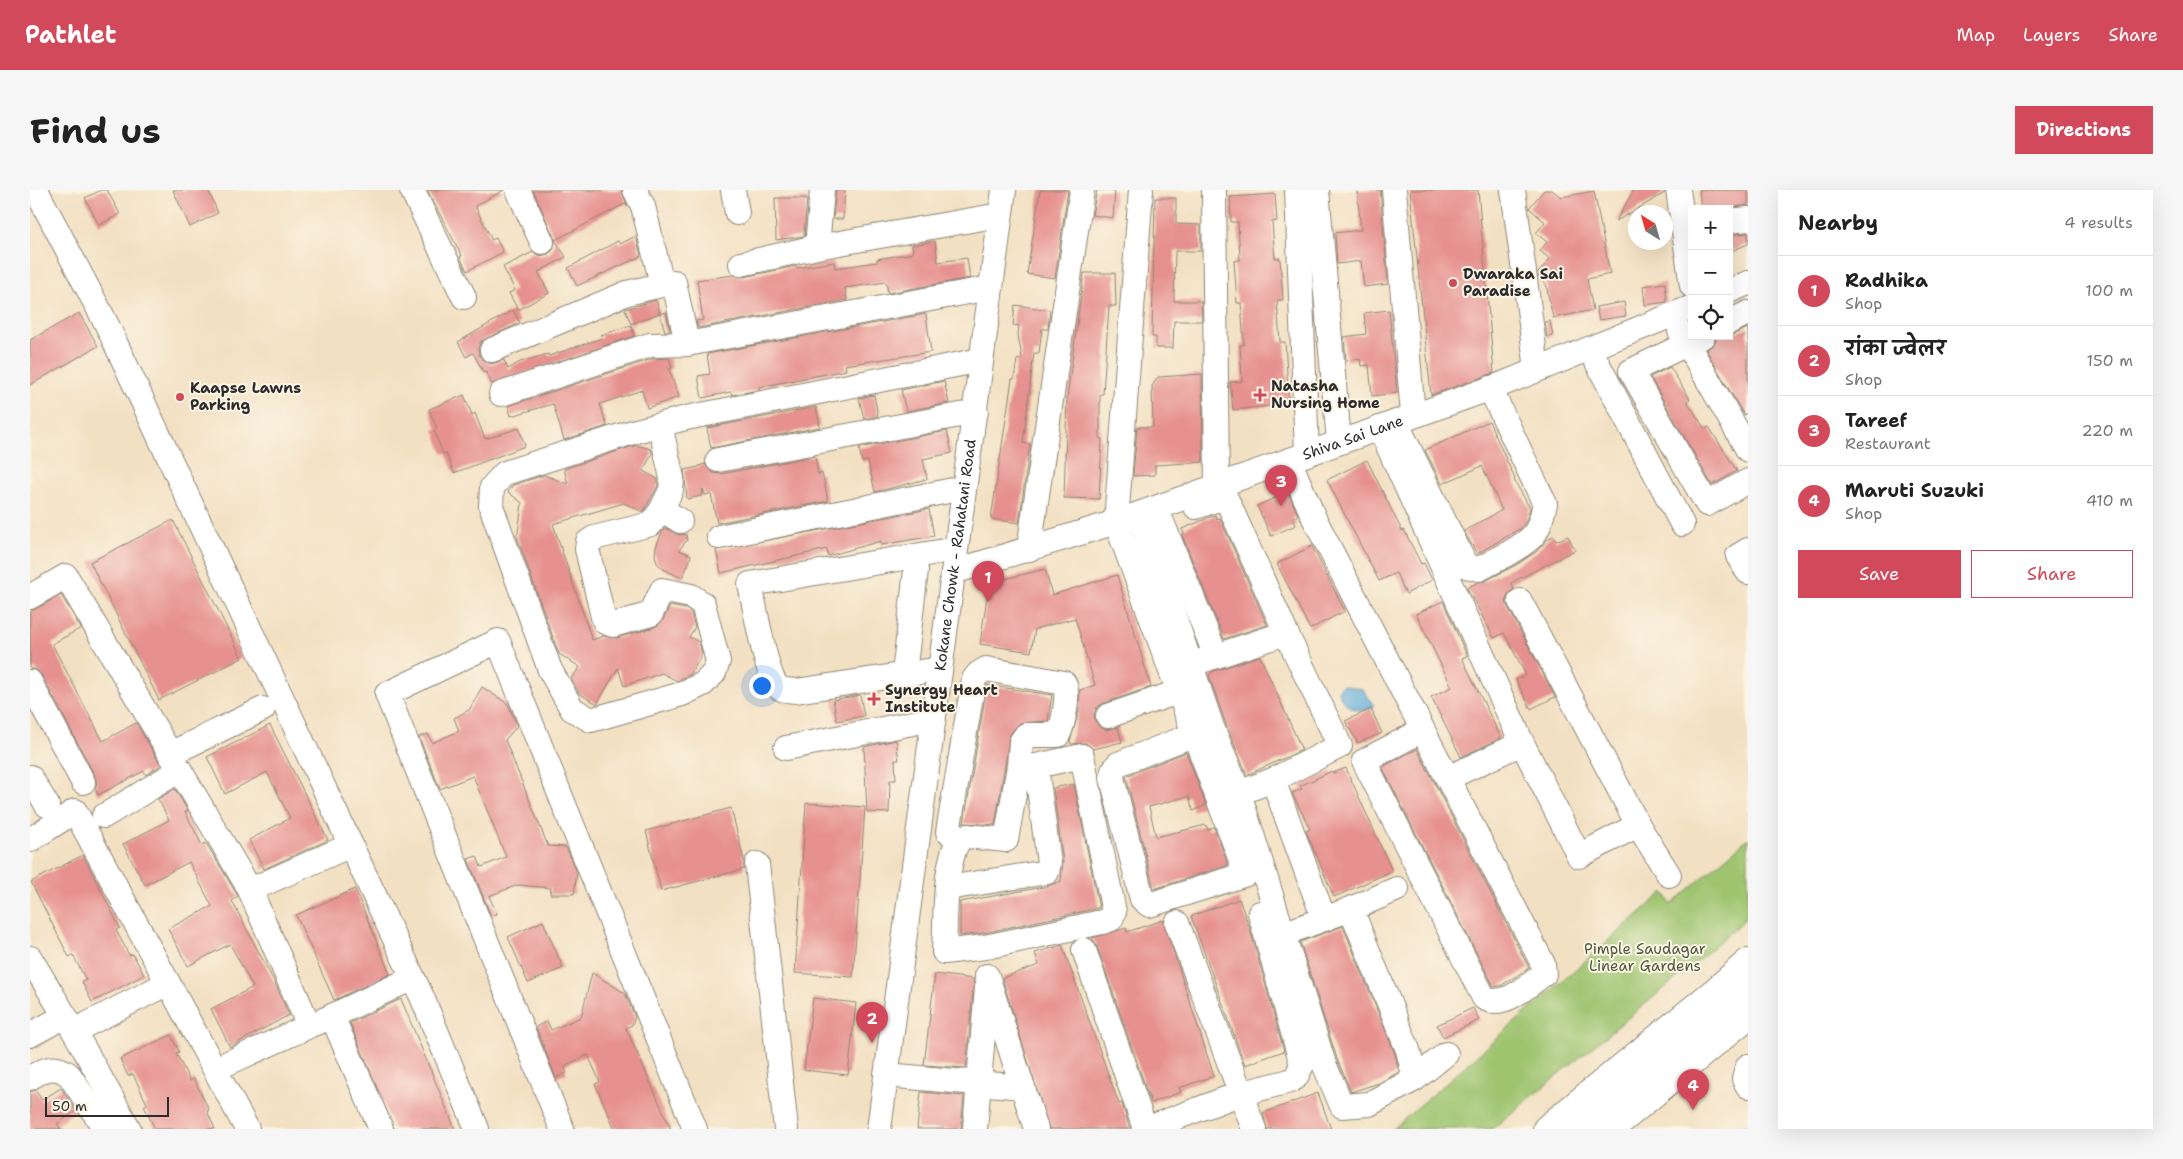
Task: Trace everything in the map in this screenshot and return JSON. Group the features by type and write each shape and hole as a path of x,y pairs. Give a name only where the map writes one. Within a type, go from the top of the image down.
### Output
{"main road":[{"path":"1547,1129 1716,991 1748,962"},
{"path":"1610,1129 1748,1016"}],"street":[{"path":"36,190 106,322 413,978 477,1129"},
{"path":"412,190 464,297"},
{"path":"518,190 542,242"},
{"path":"635,190 644,206 662,284"},
{"path":"817,247 822,190"},
{"name":"Kokane Chowk - Rahatani Road","path":"878,1129 954,572 963,488 976,412 990,288 1004,190"},
{"path":"1030,549 1082,190"},
{"path":"1141,190 1116,522 1178,692 1195,734 1246,874 1149,905 1142,899 1112,778 1112,771 1118,764 1195,734"},
{"path":"1214,190 1217,486"},
{"path":"1297,190 1298,457 1314,518 1448,778 1543,964 1544,974 1501,1002 1492,1002 1484,998 1364,761 1423,730"},
{"path":"1317,190 1339,442"},
{"path":"1394,190 1396,422 1522,743 1579,856 1638,826"},
{"path":"1512,190 1537,370"},
{"path":"1678,190 1688,259"},
{"path":"741,264 817,247 1000,215"},
{"path":"1733,221 1748,219"},
{"path":"492,350 626,293 674,282 687,344"},
{"path":"1733,289 1748,283"},
{"path":"501,394 650,345 687,344 990,288"},
{"path":"1682,311 1688,324"},
{"name":"Shiva Sai Lane","path":"954,572 1116,522 1148,522 1217,486 1490,388 1682,311"},
{"path":"1733,320 1748,313"},
{"path":"1746,440 1695,340 1631,371 1707,504 1748,481"},
{"path":"1590,349 1682,524"},
{"path":"660,425 672,478 671,515 651,524 594,538 588,542 587,548 603,617 605,622 613,625 651,614 655,609 662,590 691,596 703,604 718,661 714,672 703,684 682,694 591,720 572,709 550,670 491,506 492,488 505,473 660,425 696,416 981,360"},
{"path":"1396,422 1466,566 1479,569 1505,555 1534,535 1540,523 1545,504 1490,388"},
{"path":"718,460 976,412"},
{"path":"719,537 963,488"},
{"path":"1148,522 1215,500 1227,500 1286,633 1340,746 1273,780 1239,793"},
{"path":"1148,522 1216,656"},
{"path":"1148,522 1212,727 1239,793 1324,1064 1342,1106 1368,1104 1415,1079 1446,1054"},
{"path":"940,669 796,691 783,690 776,685 769,668 750,584 956,549"},
{"path":"1748,550 1738,556 1748,572"},
{"path":"904,674 916,570"},
{"path":"30,598 66,576 250,890 309,1026"},
{"path":"1520,601 1638,826 1669,875"},
{"path":"1192,664 1286,633"},
{"path":"562,1129 387,694 498,641 695,1129"},
{"path":"948,888 1047,872 1049,863 1021,742 1026,735 1058,735 1062,728 1066,686 1060,682 983,670 974,679 948,832 961,838"},
{"path":"30,682 83,782"},
{"path":"1108,716 1178,692"},
{"path":"104,816 175,762 263,708"},
{"path":"786,748 934,719"},
{"path":"1448,778 1522,743"},
{"path":"1082,756 1114,912 1111,919 985,947 944,952 949,864 957,843 961,838 968,836 1006,840 1028,766 1082,756"},
{"path":"30,777 47,805"},
{"path":"1273,780 1324,919"},
{"path":"30,840 75,811 247,1129"},
{"path":"250,890 351,845"},
{"path":"915,860 931,872 949,864"},
{"path":"757,864 786,1129"},
{"path":"1283,934 1351,910 1398,889"},
{"path":"1351,910 1408,1050 1415,1079"},
{"path":"1084,950 1146,1129 1240,1094 1290,1081 1296,1077 1302,1065 1260,913"},
{"path":"1177,923 1254,1129"},
{"path":"30,958 70,1023 130,1129"},
{"path":"975,1129 988,976 1036,1129"},
{"path":"228,1063 413,978"},
{"path":"30,1035 70,1023 168,983"},
{"path":"1578,1129 1748,989"},
{"path":"332,1016 381,1129"},
{"path":"1748,1066 1744,1079 1748,1086"},
{"path":"30,1078 41,1071 53,1067 62,1069 70,1076 105,1129"},
{"path":"886,1075 1023,1087"}],"green space":[{"name":"Pimple Saudagar Linear Gardens","path":"1748,838 1748,916 1699,960 1492,1129 1393,1129 1664,892 1671,905"}],"water":[{"path":"1342,685 1363,689 1374,706 1369,709 1358,710 1347,705 1338,691"}],"building":[{"path":"101,190 107,190 120,214 99,225 85,198"},
{"path":"173,190 208,190 218,213 190,227"},
{"path":"427,190 504,190 475,206 492,240 496,238 503,252 467,271 460,257 462,256"},
{"path":"533,190 621,190 628,207 625,204 555,240"},
{"path":"836,190 845,190 843,219 833,219"},
{"path":"1040,190 1068,190 1055,278 1027,274"},
{"path":"1097,190 1115,190 1113,218 1092,215"},
{"path":"1357,190 1380,190 1388,284 1364,287 1361,261 1337,264 1335,233 1361,230"},
{"name":"Dwaraka Sai Paradise","path":"1410,190 1478,190 1494,373 1431,395"},
{"path":"1544,190 1552,190 1561,197 1594,191 1610,274 1587,279 1593,310 1553,318 1546,284 1539,278 1538,273 1550,259 1540,251 1547,242 1536,233 1545,222 1529,208"},
{"path":"1634,190 1665,190 1665,193 1644,205 1628,205 1628,214 1616,221"},
{"path":"1699,190 1748,190 1748,205 1733,208 1733,205 1701,205"},
{"path":"1275,194 1277,221 1272,222 1275,258 1280,258 1283,300 1277,300 1280,342 1285,342 1289,404 1233,410 1230,382 1242,381 1240,345 1244,345 1241,303 1237,303 1234,261 1240,260 1238,222 1231,222 1230,197"},
{"path":"775,198 807,198 804,236 776,240"},
{"path":"1155,198 1176,198 1176,224 1201,225 1201,251 1175,251 1174,301 1201,301 1202,321 1174,321 1173,348 1156,348 1156,337 1152,337"},
{"path":"1748,233 1748,244 1733,250 1733,235"},
{"path":"636,236 641,256 577,286 568,268 618,241 620,244"},
{"path":"555,240 566,257 538,272 549,293 518,310 509,293 515,290 503,267 533,252 540,256 548,254 553,250"},
{"path":"935,241 938,262 967,258 970,278 888,293 886,282 845,288 847,300 698,328 696,321 703,320 697,280 733,275 744,277 796,266 796,268 834,262 835,268 877,262 877,259 913,253 912,245"},
{"path":"1084,273 1115,273 1116,306 1109,306 1103,394 1100,394 1100,439 1102,439 1099,499 1064,498 1067,398"},
{"path":"1665,283 1667,302 1645,305 1643,286"},
{"path":"656,300 660,313 631,324 625,309"},
{"path":"1624,302 1626,316 1599,320 1596,307"},
{"path":"1015,305 1050,310 1048,329 1042,329 1039,353 1034,353 1023,443 1030,444 1019,523 991,519 1012,379 1014,379 1017,360 1022,358 1018,335 1019,326 1013,325"},
{"path":"513,310 520,323 481,341 478,348 479,355 484,361 491,364 504,360 508,369 520,362 548,354 549,356 602,338 601,335 631,325 634,336 492,384 473,353 466,357 458,342"},
{"path":"1389,310 1397,393 1372,396 1369,365 1361,366 1360,359 1346,361 1344,337 1366,334 1364,313"},
{"path":"666,312 670,331 665,331 660,314"},
{"path":"79,313 98,346 30,385 30,340"},
{"path":"926,314 931,352 845,365 846,370 759,387 759,390 732,395 731,392 702,398 698,376 710,374 707,354"},
{"path":"1550,321 1553,336 1547,337 1545,322"},
{"path":"1748,328 1748,412 1744,415 1706,350 1714,344 1716,340 1733,340 1733,334"},
{"path":"669,358 672,368 669,369 679,397 647,408 642,390 600,404 607,426 564,440 553,404 511,416 508,406 652,359"},
{"path":"1670,367 1690,399 1687,401 1705,429 1709,427 1737,471 1712,485 1650,377"},
{"path":"1202,374 1203,462 1155,465 1155,475 1133,476 1137,427 1153,427 1152,386 1158,377"},
{"path":"944,381 949,403 906,411 901,390"},
{"path":"464,395 472,415 475,413 485,439 519,428 525,446 454,473 446,453 443,454 434,430 437,429 429,409"},
{"path":"874,395 878,416 864,419 859,398"},
{"path":"816,407 820,427 711,448 707,428"},
{"path":"1489,421 1514,480 1530,508 1526,521 1521,528 1477,554 1464,531 1502,510 1482,466 1442,484 1425,450"},
{"path":"947,431 952,453 923,459 927,479 875,492 868,461 862,462 859,448"},
{"path":"636,445 651,449 652,454 643,471 658,479 658,486 643,512 624,503 553,524 592,640 604,636 617,638 655,627 663,620 670,606 686,609 691,613 695,627 689,637 699,642 702,654 691,674 677,681 662,673 624,686 618,668 597,704 580,694 571,679 580,667 559,654 516,534 518,533 522,503 508,492 513,485 544,475 568,484 564,469"},
{"path":"815,456 818,474 822,473 828,501 717,523 711,494 705,495 703,489 702,496 687,499 684,470 705,464 713,473 721,474"},
{"path":"1367,460 1402,531 1404,530 1421,564 1424,563 1432,580 1406,594 1396,573 1379,581 1327,480"},
{"path":"1288,492 1298,515 1293,518 1296,525 1271,536 1257,506"},
{"path":"929,509 934,536 881,545 881,541 828,556 827,549 721,573 716,550"},
{"path":"1215,515 1217,519 1220,518 1267,625 1224,639 1182,535 1184,534 1182,529"},
{"path":"173,520 242,658 159,700 90,562"},
{"path":"666,528 679,535 686,534 687,540 679,550 691,555 682,578 663,569 657,563 656,547 662,532"},
{"path":"1553,536 1556,541 1568,536 1575,550 1511,583 1514,589 1509,593 1506,600 1555,697 1531,709 1516,680 1526,675 1504,633 1494,638 1467,588 1516,565 1536,552"},
{"path":"1312,546 1345,611 1310,629 1277,564"},
{"path":"1045,569 1052,595 1117,575 1151,687 1097,707 1094,714 1095,721 1106,730 1118,727 1122,742 1093,749 1086,743 1071,744 1070,741 1079,711 1080,690 1095,685 1075,618 1035,629 1031,652 980,644 988,590 1005,579"},
{"path":"61,595 81,628 52,644 103,741 136,723 161,765 146,775 144,771 98,795 95,789 97,783 95,776 42,676 37,670 30,668 30,612"},
{"path":"1443,601 1467,656 1462,658 1501,738 1461,757 1431,697 1452,687 1416,614"},
{"path":"1260,656 1302,750 1247,775 1225,722 1209,675 1214,671"},
{"path":"987,685 1052,695 1048,721 1020,723 1010,734 995,825 964,823"},
{"path":"482,687 508,704 517,726 505,740 548,846 566,847 577,872 574,894 550,894 551,888 518,885 489,896 497,914 491,916 468,859 477,856 481,867 506,857 473,776 440,789 419,737 428,734 432,743 459,731 454,718 469,710"},
{"path":"860,695 864,716 837,721 833,700"},
{"path":"1371,709 1382,733 1358,743 1345,721"},
{"path":"270,725 328,840 264,869 249,840 290,818 267,772 225,794 207,757"},
{"path":"896,740 899,760 895,760 896,780 890,780 889,813 867,812 864,747"},
{"path":"1417,749 1529,968 1502,985 1494,987 1382,767"},
{"path":"1186,752 1206,805 1193,811 1189,796 1149,807 1156,837 1206,825 1208,830 1214,827 1228,865 1154,889 1126,776"},
{"path":"1346,768 1392,871 1334,897 1306,831 1310,829 1292,793 1302,789 1300,786 1332,771 1333,773"},
{"path":"1074,784 1099,908 983,933 960,936 960,902 1049,886 1061,881 1063,861 1053,788"},
{"path":"175,789 188,811 185,812 202,845 206,843 238,896 232,901 275,983 289,1015 230,1047 211,1009 253,987 230,944 188,966 168,929 212,906 189,862 145,885 123,844 169,820 158,799"},
{"path":"806,803 865,807 853,977 795,973"},
{"path":"731,808 744,860 744,869 661,891 646,831"},
{"path":"83,855 120,928 116,930 129,955 133,954 144,975 92,1002 82,982 86,980 73,955 69,957 31,882"},
{"path":"355,889 390,974 334,1000 296,915"},
{"path":"1239,899 1250,929 1284,1051 1245,1065 1191,916"},
{"path":"1163,920 1214,1076 1179,1088 1181,1092 1151,1103 1097,946 1092,938 1126,928 1127,932"},
{"path":"543,921 563,968 528,983 508,937"},
{"path":"1343,926 1395,1054 1399,1072 1379,1083 1351,1092 1337,1059 1300,942"},
{"path":"1062,945 1119,1104 1122,1103 1130,1129 1049,1129 1002,978 1039,965 1035,953"},
{"path":"592,973 625,993 635,1017 632,1025 626,1028 671,1129 615,1129 595,1084 600,1082 588,1055 564,1066 567,1073 556,1078 536,1027 547,1021 551,1030 581,1017"},
{"path":"935,974 974,979 966,1068 924,1065"},
{"path":"813,998 856,1003 848,1075 804,1070"},
{"path":"401,999 455,1129 394,1129 350,1023"},
{"path":"1473,1008 1479,1020 1443,1037 1437,1025"},
{"path":"171,1035 179,1052 176,1053 190,1081 194,1079 209,1110 207,1111 215,1129 155,1129 144,1106 147,1104 133,1074 128,1076 120,1059"},
{"path":"61,1088 76,1111 57,1124 61,1129 30,1129 30,1092 35,1090 42,1100"},
{"path":"921,1092 964,1096 961,1129 917,1129"},
{"path":"1318,1093 1331,1129 1267,1129 1263,1113"}],"place":[{"name":"Dwaraka Sai Paradise","path":"1453,283"},
{"name":"Natasha Nursing Home","path":"1260,395"},
{"name":"Kaapse Lawns Parking","path":"180,397"},
{"name":"Tareef","path":"1281,506"},
{"name":"Radhika","path":"988,602"},
{"name":"Synergy Heart Institute","path":"874,699"},
{"name":"रांका ज्वेलर","path":"872,1043"},
{"name":"Maruti Suzuki","path":"1693,1110"}]}
